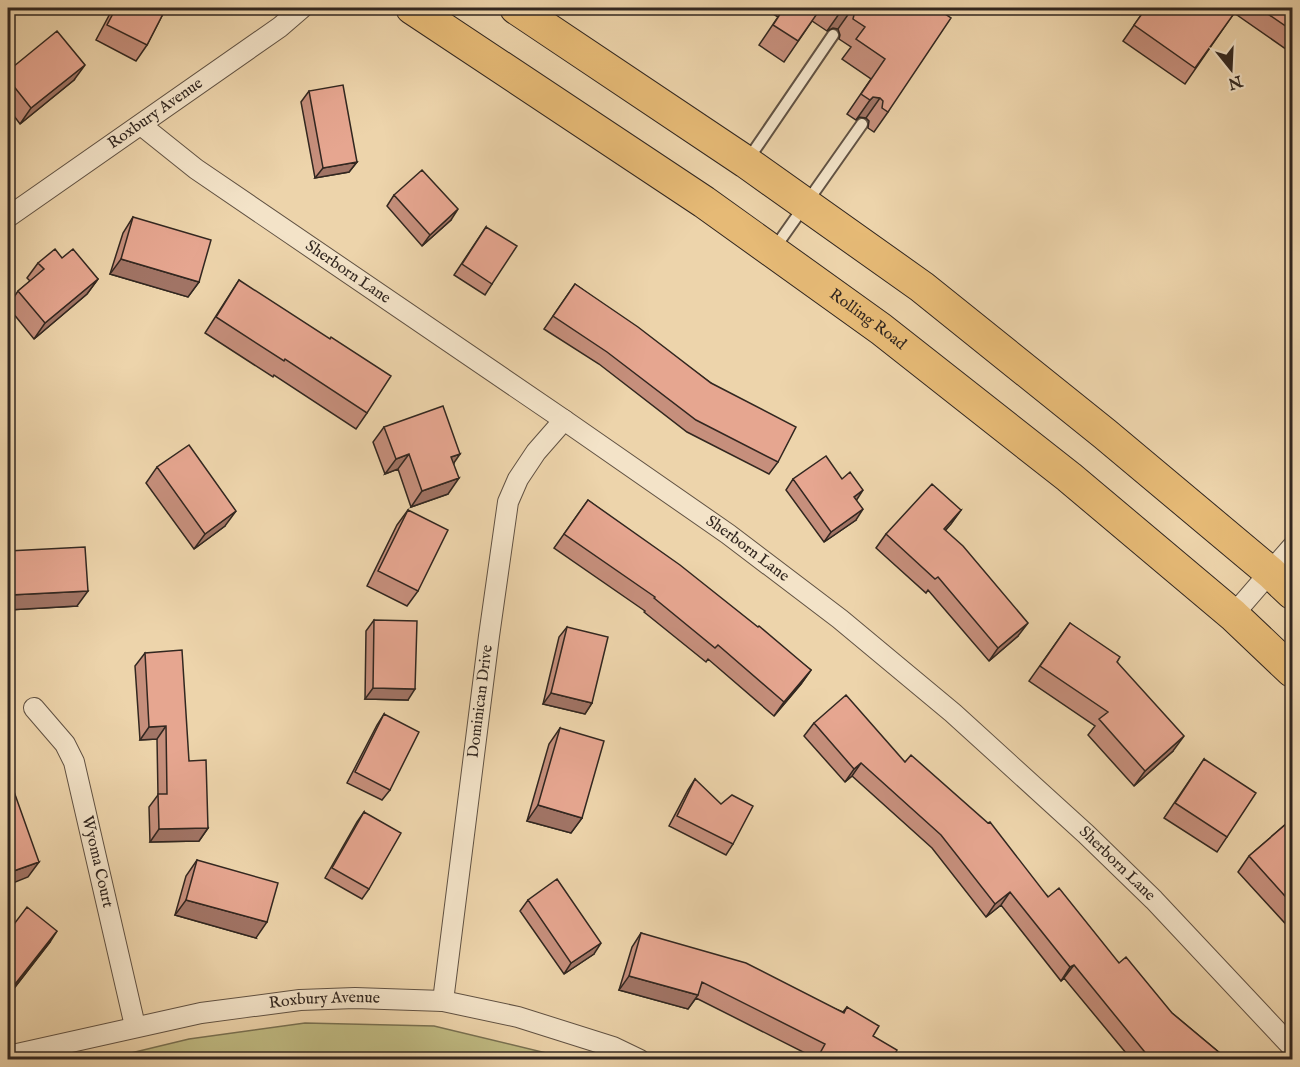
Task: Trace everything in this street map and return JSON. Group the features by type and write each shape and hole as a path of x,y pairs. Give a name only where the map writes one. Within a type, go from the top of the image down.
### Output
{"main road":[{"name":"Rolling Road","path":"412,8 704,201 891,336 1069,477 1233,615 1293,671"},
{"path":"516,8 746,162 922,287 1105,434 1282,583"}],"street":[{"name":"Roxbury Avenue","path":"8,218 280,27 302,8"},
{"name":"Sherborn Lane","path":"141,125 196,169 728,534 840,619 953,713 1086,834 1154,900 1293,1047"},
{"name":"Dominican Drive","path":"442,1001 508,502 518,479 536,452 564,420"},
{"path":"1233,615 1282,583 1293,547"},
{"name":"Wyoma Court","path":"34,708 65,744 74,762 135,1026"},
{"name":"Roxbury Avenue","path":"8,1056 201,1013 300,1000 355,998 442,1001 554,1027 613,1047 640,1059"}],"lane":[{"path":"746,162 833,35"},
{"path":"773,251 862,124"}],"shaded area":[{"path":"305,1023 434,1026 571,1059 106,1059 189,1039"}],"building":[{"path":"116,8 166,8 147,45 107,25"},
{"path":"784,8 821,8 798,41 773,25"},
{"path":"847,8 936,8 951,18 888,112 882,108 883,101 880,98 873,97 870,100 861,94 885,59 856,39 865,27 853,19 852,9"},
{"path":"1146,8 1238,8 1195,68 1134,25"},
{"path":"1259,8 1293,8 1293,31"},
{"path":"57,31 85,65 31,108 8,79 8,71"},
{"path":"343,85 357,162 323,168 309,91"},
{"path":"422,170 458,209 430,235 394,195"},
{"path":"133,217 211,240 199,282 121,259"},
{"path":"486,227 517,246 492,284 462,264"},
{"path":"55,249 62,258 73,249 98,279 45,323 18,291 44,269 38,263"},
{"path":"239,280 391,376 367,413 216,317"},
{"path":"575,284 638,327 711,383 796,427 778,462 696,420 607,352 553,316"},
{"path":"8,348 12,359 8,360"},
{"path":"443,406 460,454 451,457 459,478 422,491 409,454 396,459 384,427"},
{"path":"189,445 236,511 205,534 157,467"},
{"path":"826,456 842,479 850,472 863,490 854,497 863,509 831,532 793,479"},
{"path":"932,484 961,510 944,529 963,546 1028,623 998,648 938,577 935,579 886,534"},
{"path":"588,500 680,565 759,626 811,670 784,702 718,645 715,648 655,597 564,534"},
{"path":"408,510 448,530 418,591 378,571"},
{"path":"85,547 88,591 10,595 8,551"},
{"path":"374,620 417,621 415,689 373,688"},
{"path":"1070,623 1120,657 1117,662 1184,736 1145,771 1099,719 1108,712 1040,666"},
{"path":"567,627 608,637 592,703 551,693"},
{"path":"182,650 189,761 206,760 208,828 159,829 158,794 167,794 166,726 149,727 145,653"},
{"path":"846,695 905,762 911,755 988,823 990,822 1048,897 1059,888 1119,963 1126,957 1172,1013 1227,1059 1152,1059 1148,1056 1074,965 1070,967 1010,892 995,904 941,835 861,763 854,769 814,723"},
{"path":"384,714 419,732 390,790 355,772"},
{"path":"560,728 604,741 582,818 538,805"},
{"path":"1204,759 1256,793 1227,837 1175,803"},
{"path":"695,779 721,804 732,795 753,806 733,844 677,816"},
{"path":"12,786 39,862 8,873 8,788"},
{"path":"364,812 401,833 369,889 332,868"},
{"path":"1293,818 1293,905 1249,856"},
{"path":"197,860 278,883 267,922 186,900"},
{"path":"557,879 601,943 571,963 528,900"},
{"path":"27,907 57,931 12,988 8,985 8,932"},
{"path":"641,933 746,963 844,1013 847,1007 879,1026 873,1036 897,1050 892,1059 826,1059 819,1055 825,1044 702,982 698,995 629,976"}]}
